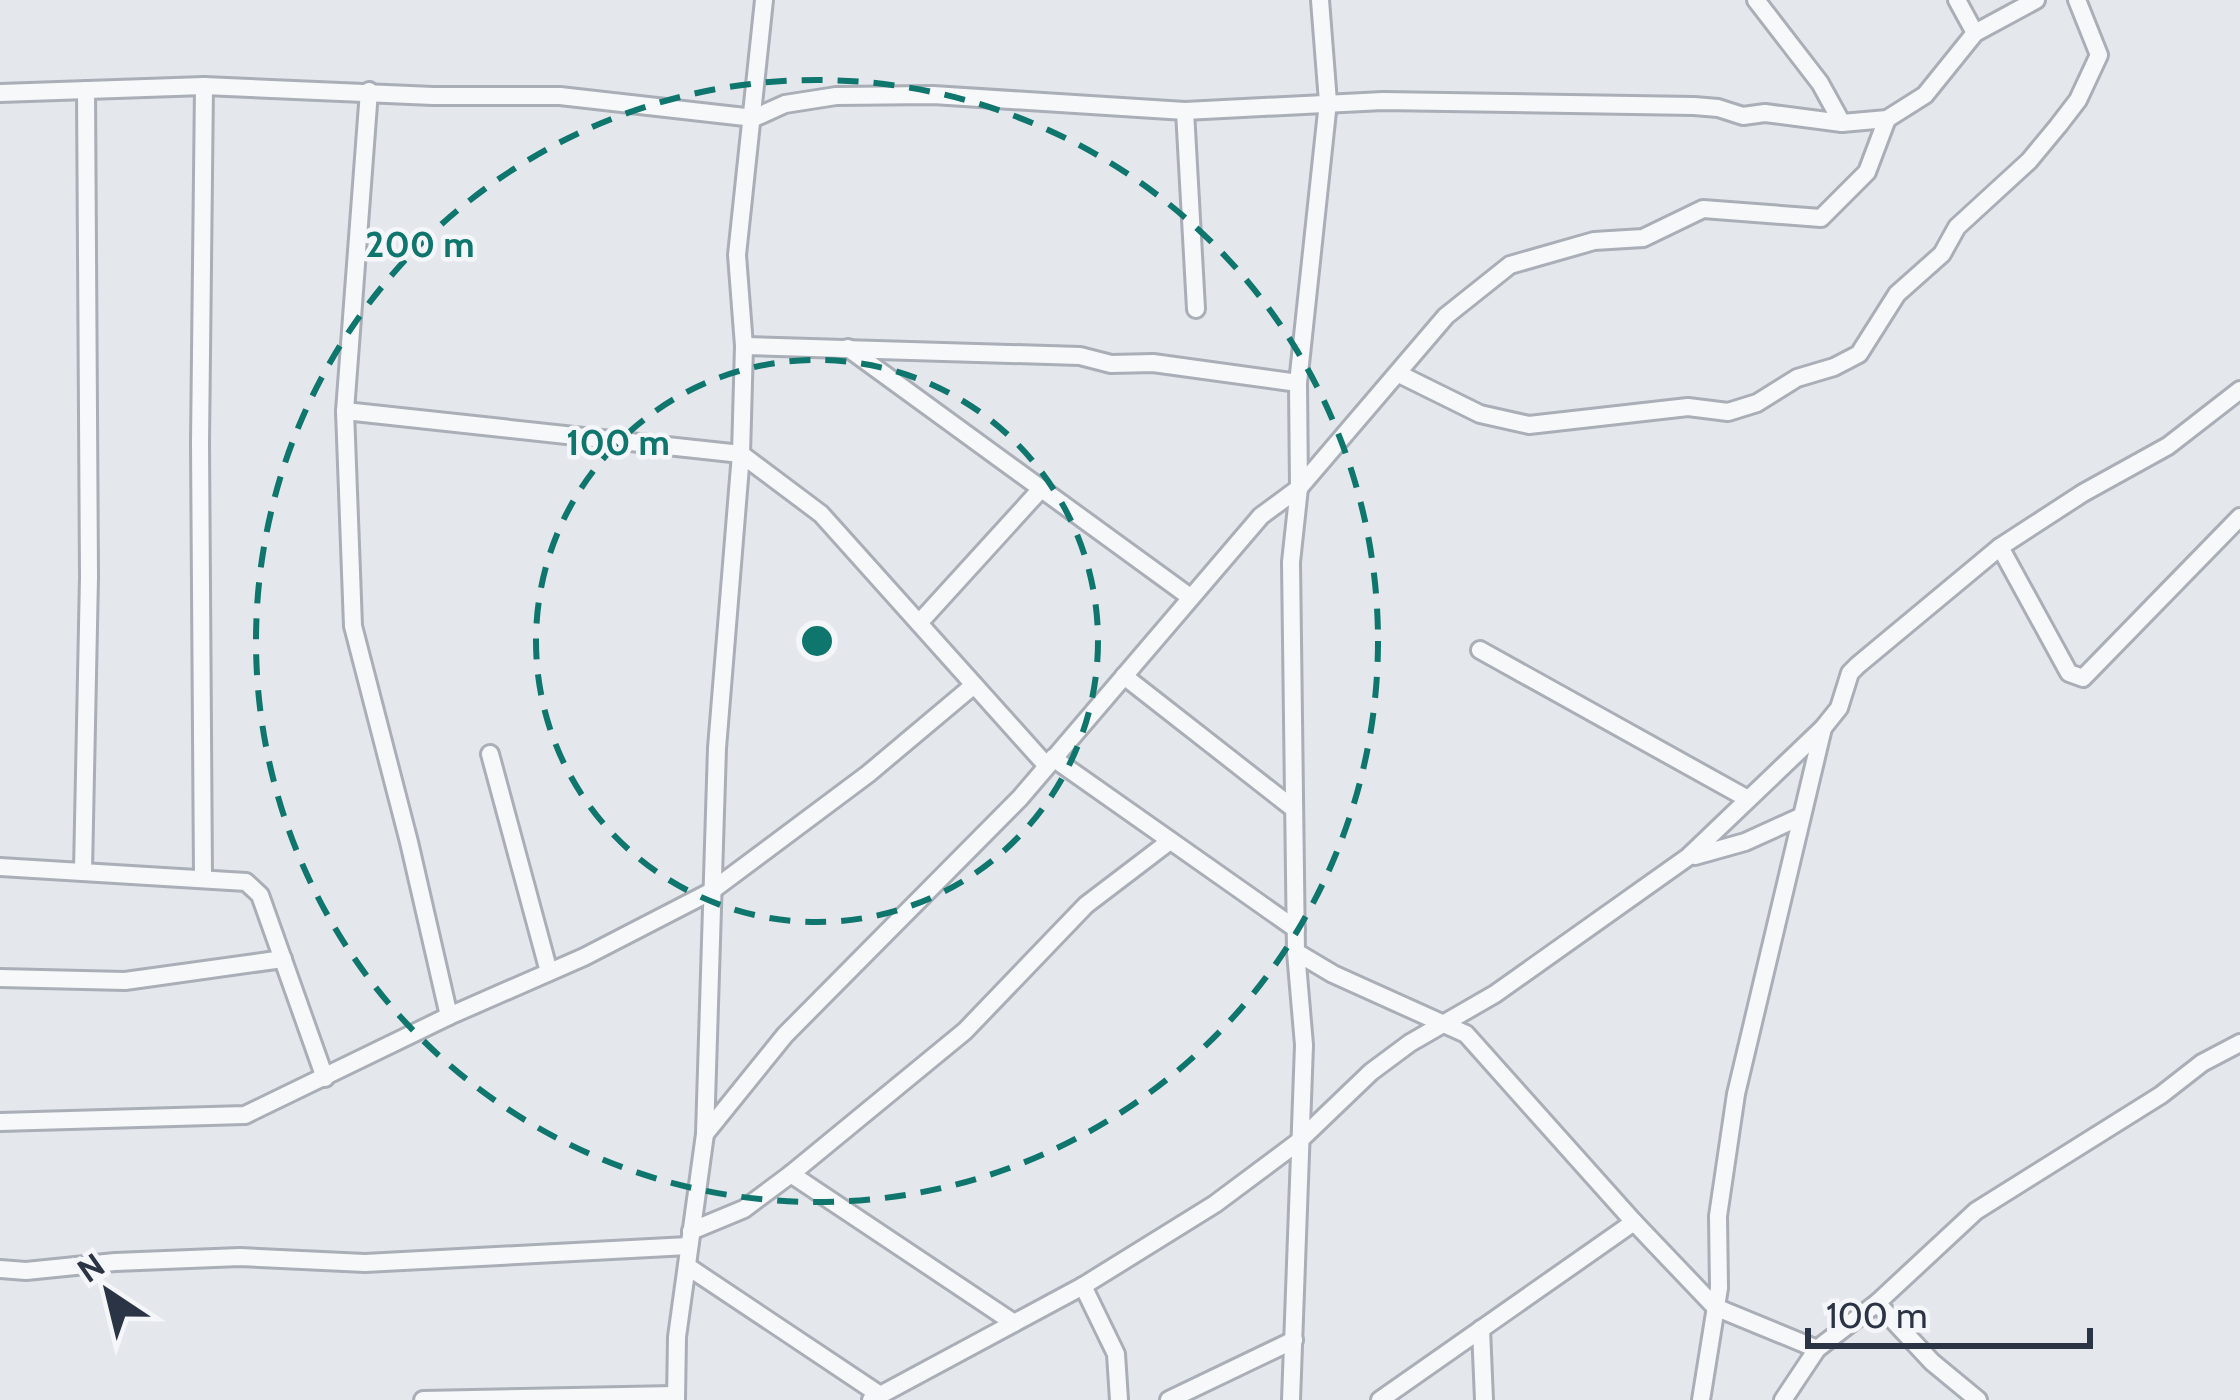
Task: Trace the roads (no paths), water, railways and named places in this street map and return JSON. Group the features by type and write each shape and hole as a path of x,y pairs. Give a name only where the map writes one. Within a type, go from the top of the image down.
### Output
{"street":[{"path":"423,1400 676,1397 677,1337 704,1134 716,748 741,454 744,346 737,256 764,0"},
{"path":"1291,1400 1304,1045 1296,952 1290,585 1299,488 1298,383 1328,102 1320,0"},
{"path":"1756,0 1820,82 1842,123"},
{"path":"1957,0 1975,33"},
{"path":"0,93 204,86 448,97 560,96 754,118 785,104 836,96 989,96 1185,111 1328,102 1694,106 1743,116 1765,113 1842,123 1887,119 1925,95 1975,33 2036,0"},
{"path":"1399,374 1480,414 1543,425 1688,407 1728,412 1757,403 1797,378 1847,362 1859,354 1897,294 1942,254 1965,219 2029,161 2078,100 2099,55 2077,0"},
{"path":"203,877 204,86"},
{"path":"82,871 89,577 86,90"},
{"path":"369,91 345,411 353,626 410,842 448,1016"},
{"path":"1185,111 1196,310"},
{"path":"704,1134 785,1035 997,823 1261,516 1299,488 1446,316 1510,266 1594,242 1643,238 1703,209 1821,218 1868,172 1887,119"},
{"path":"744,346 1080,356 1111,364 1153,363 1298,383"},
{"path":"848,349 1190,597"},
{"path":"687,1266 876,1397 1083,1286 1215,1204 1298,1142 1372,1072 1495,994 1688,857 1823,728 1839,708 1850,673 2000,547 2083,493 2158,453 2240,391"},
{"path":"345,411 741,454 821,514 1050,762 1296,929"},
{"path":"919,623 1041,489"},
{"path":"2000,547 2069,673 2084,678 2240,517"},
{"path":"1480,650 1748,800"},
{"path":"1124,676 1294,809"},
{"path":"0,1122 245,1115 710,892 868,774 974,685"},
{"path":"1701,1400 1715,1307 1725,1158 1823,728"},
{"path":"490,754 549,972"},
{"path":"1688,857 1745,842 1800,817"},
{"path":"0,1269 239,1257 365,1263 690,1239 744,1209 964,1031 1086,905 1170,841"},
{"path":"0,867 246,882 260,895 325,1078"},
{"path":"1296,952 1333,974 1466,1034 1715,1307 1817,1349"},
{"path":"0,978 125,981 283,959"},
{"path":"1783,1400 1817,1349 1877,1304 1976,1211 2240,1043"},
{"path":"790,1174 1014,1323"},
{"path":"1380,1400 1634,1222"},
{"path":"1083,1286 1116,1354 1119,1400"},
{"path":"1877,1304 1932,1362 1978,1400"},
{"path":"1481,1329 1484,1400"},
{"path":"1169,1400 1294,1340"}]}
